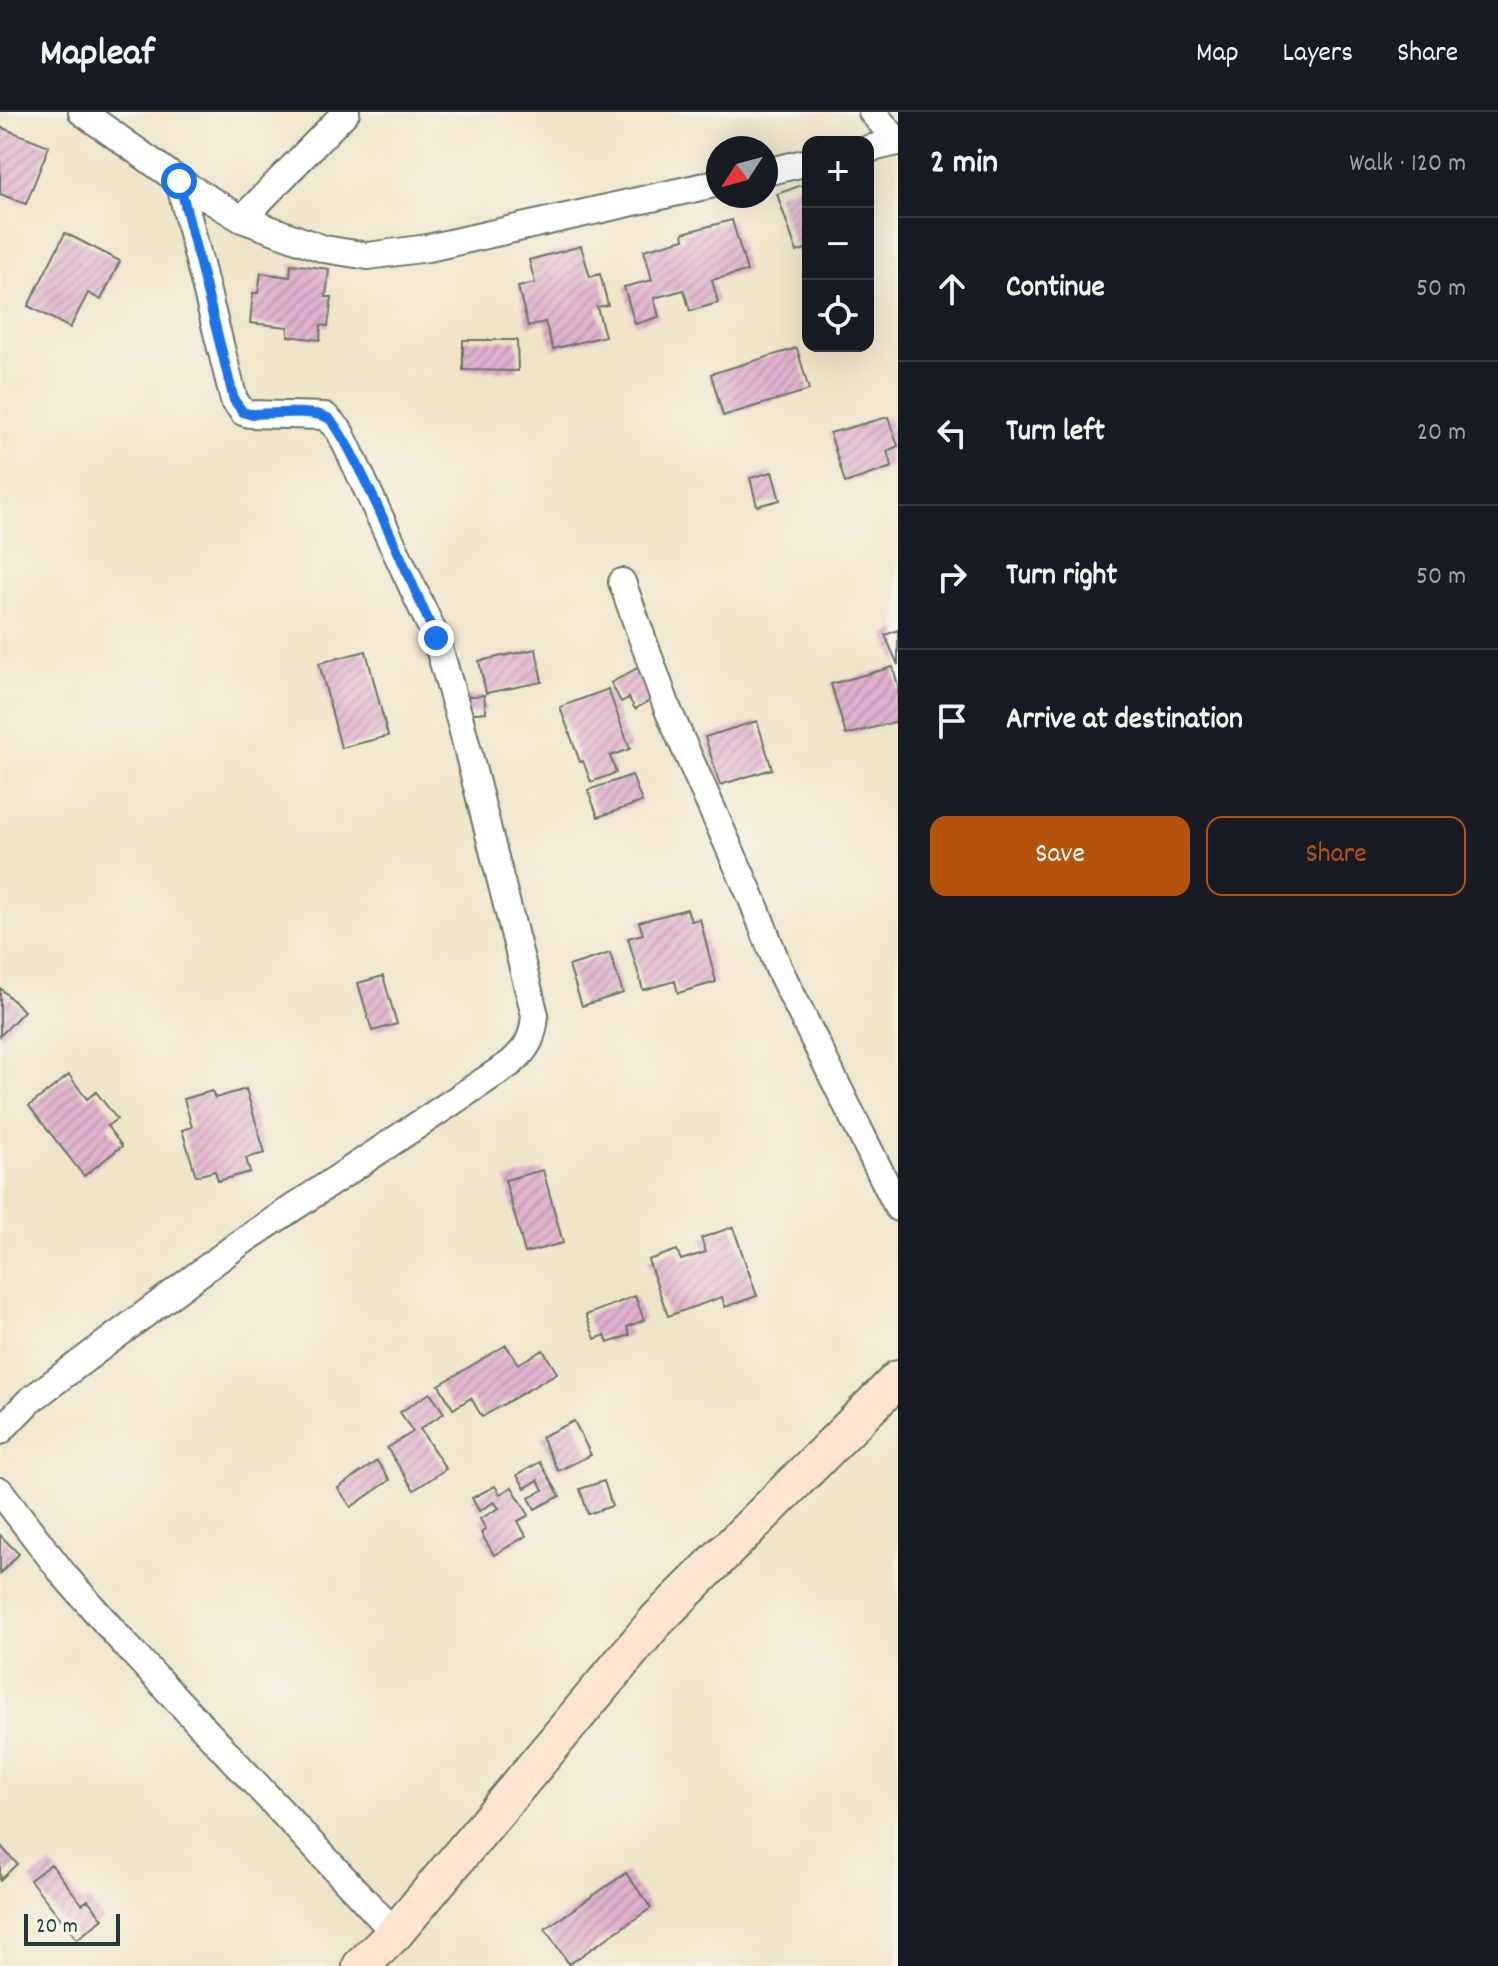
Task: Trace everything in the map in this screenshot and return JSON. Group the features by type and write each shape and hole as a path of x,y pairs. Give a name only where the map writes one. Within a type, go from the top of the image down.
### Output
{"street":[{"path":"82,112 179,181 242,219 324,249 368,256 428,248 706,186"},
{"path":"242,219 346,112"},
{"path":"872,112 898,142 874,148"},
{"path":"778,169 802,163"},
{"path":"0,1431 29,1401 240,1243 511,1063 526,1049 534,1034 535,1015 436,638 333,422 325,416 312,414 249,414 243,412 234,400 179,181"},
{"path":"622,582 668,710 752,899 779,969 898,1208"},
{"path":"361,1966 395,1933 656,1621 898,1379"},
{"path":"0,1491 64,1575 122,1641 395,1933"}],"building":[{"path":"0,127 49,146 26,204 0,194"},
{"path":"802,185 802,250 797,252 778,194"},
{"path":"732,220 747,271 712,280 718,303 690,311 684,290 654,298 659,317 635,324 624,287 652,280 644,250 684,239 683,233"},
{"path":"65,233 120,261 101,300 88,293 70,328 28,306"},
{"path":"581,246 590,277 600,274 608,305 597,307 605,336 553,349 545,322 528,326 518,287 535,283 529,260"},
{"path":"291,264 329,269 326,297 332,297 328,326 321,325 320,340 288,336 288,327 250,323 253,293 258,293 261,273 290,277"},
{"path":"463,340 517,340 518,371 463,370"},
{"path":"797,348 809,390 723,416 711,374"},
{"path":"888,417 898,446 887,451 892,467 845,483 830,433"},
{"path":"772,472 780,500 757,506 750,478"},
{"path":"898,630 898,665 885,635"},
{"path":"536,649 542,682 486,693 479,661"},
{"path":"366,651 388,736 341,748 319,663"},
{"path":"639,667 656,697 635,709 629,698 621,702 611,683"},
{"path":"893,667 898,686 898,721 846,735 831,684"},
{"path":"608,689 630,749 610,756 616,773 591,782 583,761 580,762 560,707"},
{"path":"484,695 486,712 464,714 462,697"},
{"path":"757,721 772,769 720,785 705,737"},
{"path":"632,775 642,802 598,817 588,790"},
{"path":"687,909 691,921 700,919 716,982 678,993 675,981 643,990 628,938 643,934 639,922"},
{"path":"610,953 623,993 582,1006 569,966"},
{"path":"383,976 397,1024 372,1031 358,983"},
{"path":"0,988 24,1011 0,1036"},
{"path":"69,1075 87,1099 96,1092 117,1119 107,1126 122,1146 84,1176 29,1106"},
{"path":"246,1089 265,1153 246,1158 250,1172 218,1181 215,1171 196,1176 182,1130 192,1127 184,1099 212,1091 215,1098"},
{"path":"543,1170 563,1243 525,1253 505,1180"},
{"path":"733,1227 757,1296 725,1307 722,1297 668,1316 648,1260 677,1250 681,1260 706,1252 701,1238"},
{"path":"635,1296 644,1320 627,1327 630,1335 608,1343 605,1335 595,1339 586,1315"},
{"path":"506,1345 518,1364 543,1350 557,1373 482,1417 471,1398 453,1409 439,1385"},
{"path":"430,1393 444,1413 420,1429 446,1469 414,1490 387,1448 413,1432 400,1412"},
{"path":"574,1421 591,1455 558,1471 541,1437"},
{"path":"377,1461 390,1480 351,1507 338,1488"},
{"path":"540,1462 560,1496 535,1509 529,1498 543,1490 538,1480 525,1488 517,1475"},
{"path":"604,1481 612,1506 588,1514 580,1489"},
{"path":"495,1486 500,1494 512,1487 529,1515 518,1521 526,1536 494,1555 481,1533 486,1529 480,1519 499,1508 494,1502 479,1511 472,1498"},
{"path":"0,1535 19,1554 0,1574"},
{"path":"0,1845 17,1864 0,1880"},
{"path":"51,1864 82,1904 88,1900 103,1919 77,1939 30,1880"},
{"path":"626,1873 651,1908 569,1964 545,1929"}],"route":[{"path":"179,181 234,400 243,412 249,414 312,414 325,416 333,422 436,638"}]}
